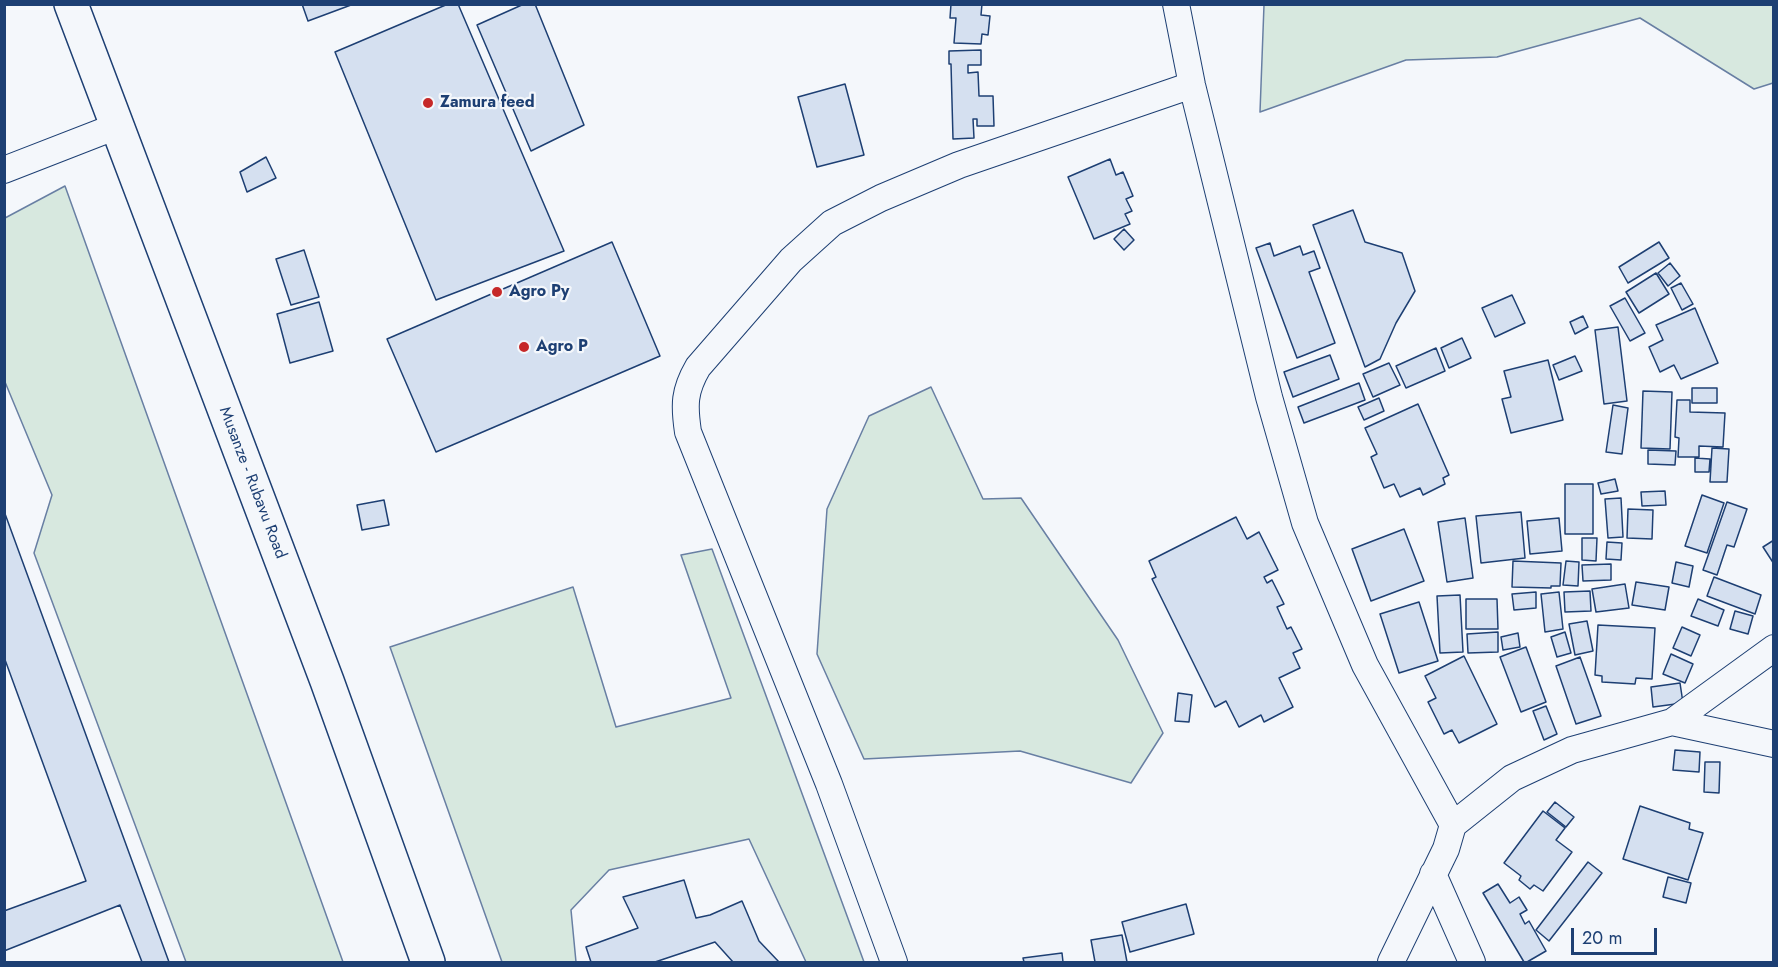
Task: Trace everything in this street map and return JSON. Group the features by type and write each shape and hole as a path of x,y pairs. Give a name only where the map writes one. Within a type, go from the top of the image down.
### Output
{"highway":[{"name":"Musanze - Rubavu Road","path":"71,4 327,681 428,963"}],"street":[{"path":"1176,4 1192,85 1269,397 1305,523 1365,665 1453,825"},
{"path":"894,963 829,784 688,432 686,397 689,382 698,367 790,260 832,223 881,198 958,165 1192,85"},
{"path":"4,170 117,126"},
{"path":"1391,963 1446,849 1453,825 1512,778 1562,754 1672,722 1773,648"},
{"path":"1672,722 1773,744"},
{"path":"1433,874 1472,963"}],"shaded area":[{"path":"1264,5 1773,5 1773,83 1754,89 1640,18 1497,57 1406,60 1260,112"},
{"path":"65,186 343,962 186,962 34,553 52,495 5,382 5,218"},
{"path":"931,387 983,499 1021,498 1118,640 1163,733 1131,783 1020,751 864,759 817,654 827,509 869,416"},
{"path":"712,549 864,962 806,962 749,839 609,870 571,910 576,962 502,962 390,647 573,587 616,727 731,698 681,555"}],"building":[{"path":"302,4 351,4 351,5 308,21"},
{"name":"Zamura feed","path":"448,4 458,4 564,251 436,300 335,52"},
{"path":"524,4 535,4 584,125 531,151 477,25"},
{"path":"951,4 982,4 981,15 990,16 988,35 982,34 981,44 954,43 956,18 950,18"},
{"path":"981,50 981,65 968,65 968,73 978,72 979,96 993,96 994,126 977,126 977,119 973,119 974,138 953,139 949,51"},
{"path":"845,84 864,155 817,167 798,97"},
{"path":"266,157 276,178 247,192 240,172"},
{"path":"1110,159 1116,175 1123,172 1133,196 1126,199 1132,211 1125,214 1130,224 1094,239 1068,177"},
{"path":"1353,210 1365,242 1402,253 1415,291 1396,323 1380,359 1365,367 1313,225"},
{"path":"1124,229 1134,240 1124,250 1114,239"},
{"name":"Agro P","path":"612,242 660,356 436,452 387,339"},
{"path":"1659,242 1669,258 1628,283 1619,267"},
{"path":"1270,243 1274,256 1300,246 1303,255 1314,251 1320,268 1309,272 1335,343 1297,358 1256,248"},
{"path":"304,250 319,297 291,305 276,259"},
{"path":"1670,263 1680,276 1668,286 1658,273"},
{"path":"1656,273 1669,294 1639,313 1626,292"},
{"path":"1681,283 1693,304 1682,310 1671,288"},
{"path":"1512,295 1525,323 1495,337 1482,308"},
{"path":"1625,298 1645,333 1630,341 1610,306"},
{"path":"319,302 333,351 290,363 277,314"},
{"path":"1695,308 1718,363 1681,379 1674,365 1660,372 1649,347 1663,340 1656,325"},
{"path":"1583,316 1588,327 1575,334 1570,322"},
{"path":"1618,327 1627,401 1604,404 1595,330"},
{"path":"1462,338 1471,358 1449,368 1441,348"},
{"path":"1436,348 1445,371 1406,388 1396,366"},
{"path":"1330,355 1339,379 1293,397 1284,372"},
{"path":"1575,356 1582,371 1559,380 1553,365"},
{"path":"1548,360 1563,420 1511,433 1502,399 1511,397 1504,371"},
{"path":"1389,363 1400,385 1373,397 1363,374"},
{"path":"1359,383 1365,400 1304,423 1298,407"},
{"path":"1692,388 1717,388 1717,403 1692,403"},
{"path":"1643,391 1672,392 1670,449 1641,448"},
{"path":"1379,398 1384,411 1364,420 1358,407"},
{"path":"1677,400 1690,400 1690,412 1725,413 1723,447 1699,446 1699,457 1678,457 1679,438 1675,437"},
{"path":"1418,404 1449,475 1443,478 1445,484 1423,495 1420,488 1400,497 1394,484 1384,488 1371,457 1377,454 1365,428"},
{"path":"1613,405 1628,408 1622,454 1606,452"},
{"path":"1712,448 1729,449 1727,482 1710,482"},
{"path":"1648,450 1676,451 1675,465 1648,464"},
{"path":"1695,458 1710,459 1709,472 1695,472"},
{"path":"1615,479 1618,491 1601,494 1598,483"},
{"path":"1565,484 1593,484 1593,534 1565,534"},
{"path":"1665,491 1666,505 1642,506 1641,492"},
{"path":"1702,495 1724,503 1707,553 1685,546"},
{"path":"1621,498 1623,537 1608,538 1605,499"},
{"path":"384,500 389,525 362,530 357,505"},
{"path":"1727,502 1747,509 1734,547 1727,545 1717,575 1703,570"},
{"path":"1628,509 1653,510 1652,539 1627,538"},
{"path":"4,511 169,962 142,962 120,905 4,951 4,911 86,881 4,657"},
{"path":"1521,512 1525,558 1481,563 1476,516"},
{"path":"1236,517 1247,539 1259,532 1278,570 1264,577 1267,583 1272,580 1284,604 1277,607 1287,629 1291,627 1302,649 1293,653 1300,668 1279,678 1293,707 1264,722 1261,715 1239,727 1226,701 1215,707 1152,579 1156,577 1149,561"},
{"path":"1465,518 1473,578 1447,582 1438,522"},
{"path":"1559,518 1562,551 1530,554 1527,521"},
{"path":"1404,529 1424,581 1371,601 1352,549"},
{"path":"1582,538 1597,538 1596,561 1582,560"},
{"path":"1774,540 1774,564 1763,547"},
{"path":"1607,542 1622,543 1621,560 1606,559"},
{"path":"1513,561 1561,563 1560,586 1551,586 1551,588 1512,587"},
{"path":"1566,561 1579,562 1578,586 1563,585"},
{"path":"1676,562 1693,566 1689,587 1672,583"},
{"path":"1611,564 1611,580 1583,581 1582,565"},
{"path":"1714,577 1761,595 1755,614 1707,596"},
{"path":"1636,582 1669,587 1665,610 1632,605"},
{"path":"1625,584 1629,608 1596,612 1592,589"},
{"path":"1590,591 1591,611 1565,612 1564,592"},
{"path":"1536,592 1536,608 1514,610 1512,594"},
{"path":"1559,592 1563,629 1545,632 1541,594"},
{"path":"1460,595 1463,652 1440,653 1437,596"},
{"path":"1466,599 1497,599 1498,629 1466,629"},
{"path":"1698,599 1724,610 1718,626 1691,616"},
{"path":"1419,602 1438,661 1399,673 1380,614"},
{"path":"1735,611 1753,616 1748,634 1730,629"},
{"path":"1587,621 1593,651 1575,655 1569,624"},
{"path":"1598,625 1655,628 1652,679 1636,678 1635,684 1602,682 1602,676 1595,675"},
{"path":"1682,627 1700,635 1691,656 1673,648"},
{"path":"1498,632 1498,652 1468,653 1467,634"},
{"path":"1565,632 1571,653 1557,657 1551,637"},
{"path":"1518,633 1520,647 1503,650 1501,637"},
{"path":"1526,647 1546,702 1521,712 1500,657"},
{"path":"1671,654 1693,664 1685,683 1663,674"},
{"path":"1464,656 1497,724 1459,743 1452,730 1444,734 1428,702 1436,698 1425,676"},
{"path":"1580,657 1601,716 1576,724 1556,666"},
{"path":"1680,683 1683,703 1653,707 1651,687"},
{"path":"1178,693 1192,695 1189,722 1175,721"},
{"path":"1546,706 1557,734 1544,740 1533,711"},
{"path":"1675,750 1700,752 1699,772 1673,770"},
{"path":"1705,762 1720,762 1719,793 1704,792"},
{"path":"1555,802 1574,817 1566,827 1547,812"},
{"path":"1640,806 1690,823 1689,829 1703,833 1688,880 1623,859"},
{"path":"1543,811 1565,828 1556,840 1572,852 1543,891 1534,885 1530,889 1519,880 1521,876 1504,863"},
{"path":"1588,862 1602,873 1549,941 1536,930"},
{"path":"1668,877 1691,883 1686,903 1663,897"},
{"path":"684,880 696,918 710,915 742,901 759,941 779,962 733,962 715,942 655,962 591,962 586,947 638,928 623,897"},
{"path":"1498,884 1510,903 1519,897 1527,910 1520,914 1525,924 1529,921 1546,951 1527,962 1524,962 1483,893"},
{"path":"1186,904 1194,934 1130,952 1122,922"},
{"path":"1122,935 1127,962 1095,962 1091,940"},
{"path":"1062,953 1063,962 1024,962 1023,958"}],"place":[{"name":"Zamura feed","path":"428,103"},
{"name":"Agro Py","path":"497,292"},
{"name":"Agro P","path":"524,347"}]}
